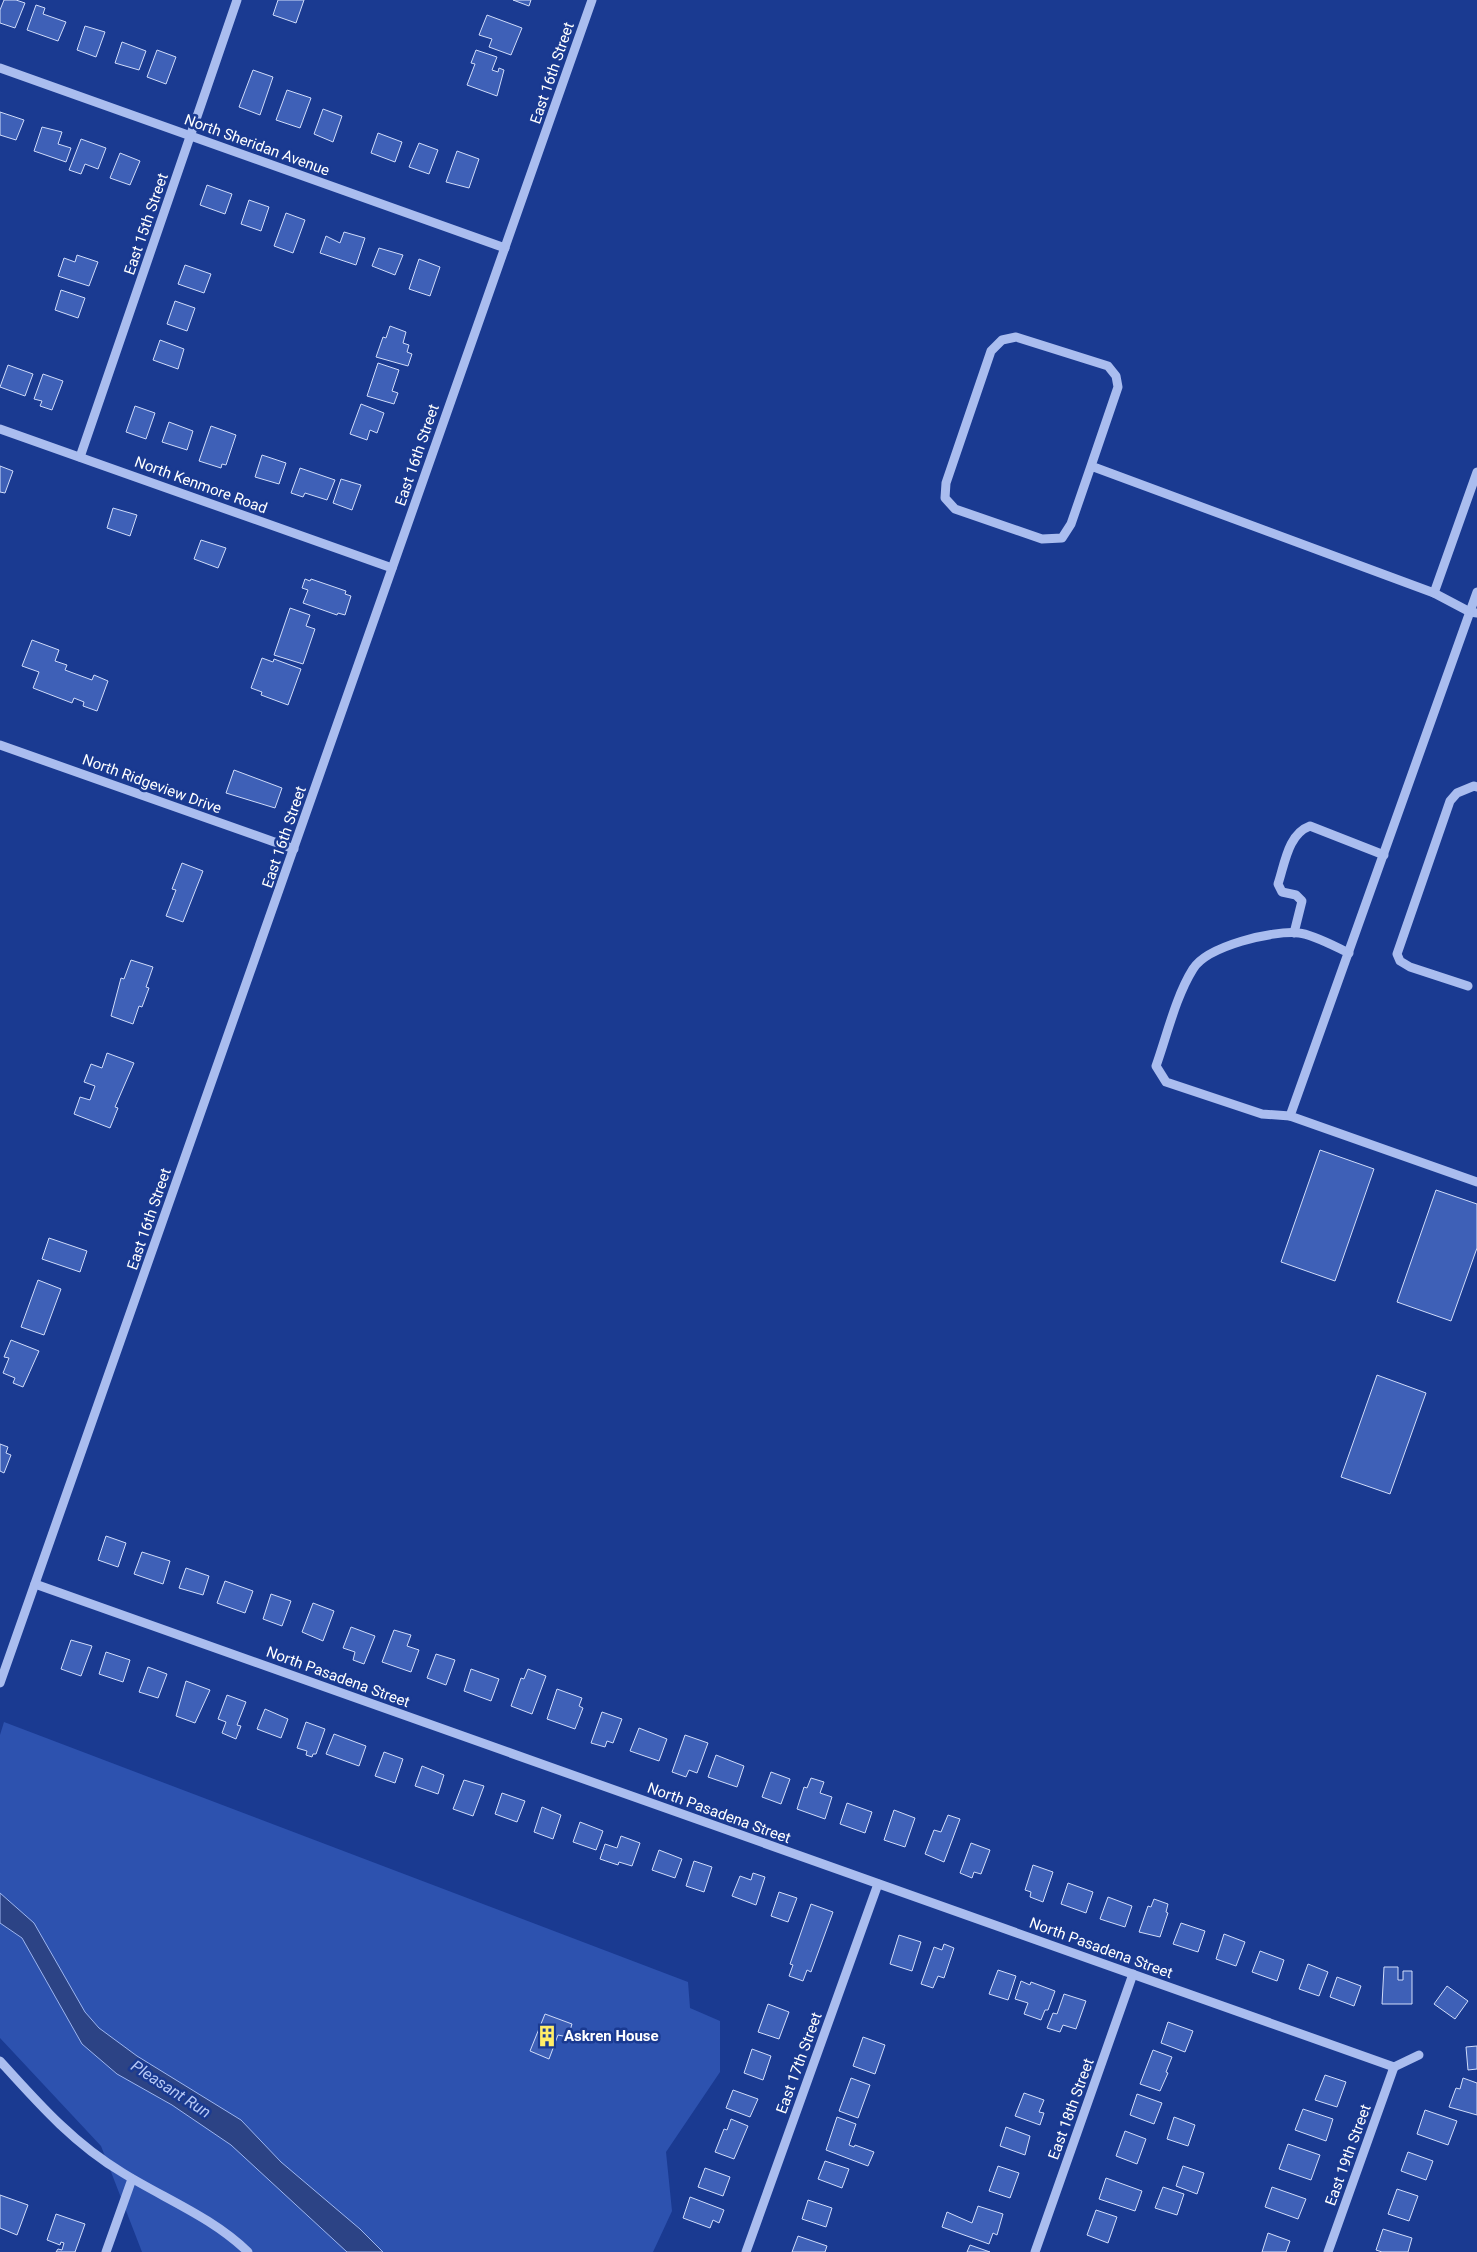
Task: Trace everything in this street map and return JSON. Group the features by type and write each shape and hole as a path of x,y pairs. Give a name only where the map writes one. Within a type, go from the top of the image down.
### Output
{"street":[{"name":"East 15th Street","path":"80,457 237,0"},
{"name":"East 16th Street","path":"0,1683 592,0"},
{"name":"North Sheridan Avenue","path":"0,68 505,248"},
{"path":"1016,336 1108,366 1116,376 1118,387 1091,466 1071,524 1062,538 1042,539 955,510 945,498 946,483 991,351 1002,340 1016,336"},
{"name":"North Kenmore Road","path":"0,429 392,568"},
{"path":"1091,466 1434,593 1473,613"},
{"path":"1434,593 1477,472"},
{"path":"1290,1116 1473,613 1477,592"},
{"name":"North Ridgeview Drive","path":"0,745 294,849"},
{"path":"1468,986 1410,967 1400,961 1397,954 1450,801 1457,793 1474,786 1477,787"},
{"path":"1294,933 1302,901 1296,896 1282,892 1278,884 1294,836 1301,829 1310,826 1384,855"},
{"path":"1348,953 1300,932 1252,938 1207,956 1194,967 1156,1066 1166,1082 1262,1114 1290,1116 1477,1182"},
{"name":"North Pasadena Street","path":"35,1584 1394,2067"},
{"name":"East 17th Street","path":"746,2252 878,1884"},
{"name":"East 18th Street","path":"1035,2252 1134,1974"},
{"path":"1394,2067 1419,2055"},
{"path":"0,2061 60,2126 87,2149 132,2178 205,2218 248,2252"},
{"name":"East 19th Street","path":"1328,2252 1394,2067"},
{"path":"106,2252 132,2178"}],"shaded area":[{"path":"4,1722 688,1982 690,2008 720,2021 720,2072 666,2152 672,2211 653,2252 142,2252 101,2146 0,2038 0,1735"}],"water":[{"name":"Pleasant Run","path":"0,1893 34,1923 85,2012 99,2028 137,2056 241,2120 281,2162 360,2229 383,2252 347,2252 231,2145 172,2105 117,2074 82,2044 22,1938 0,1923"}],"building":[{"path":"4,0 16,0 25,3 15,28 0,23 0,10"},
{"path":"278,0 304,0 296,23 273,15"},
{"path":"513,0 531,0 529,6"},
{"path":"36,5 45,8 43,14 66,22 58,41 27,30"},
{"path":"487,15 522,28 511,55 489,47 492,39 479,35"},
{"path":"85,26 105,32 96,57 77,50"},
{"path":"122,42 146,51 139,70 115,63"},
{"path":"157,50 176,57 166,84 147,77"},
{"path":"476,50 497,57 492,70 498,72 499,68 504,70 497,96 467,85 475,64 471,63"},
{"path":"253,70 273,77 260,115 239,107"},
{"path":"287,90 311,98 300,128 276,120"},
{"path":"323,109 342,116 333,142 314,134"},
{"path":"0,112 24,120 16,140 0,135"},
{"path":"42,127 62,132 58,144 71,148 66,162 34,151"},
{"path":"378,133 402,142 395,162 371,153"},
{"path":"81,139 106,148 98,169 85,164 81,174 69,170"},
{"path":"419,143 438,150 429,174 409,167"},
{"path":"457,151 479,159 469,188 446,182"},
{"path":"120,153 140,161 130,185 110,178"},
{"path":"207,185 232,194 225,214 200,205"},
{"path":"249,200 269,207 261,231 241,224"},
{"path":"286,213 305,220 293,253 274,246"},
{"path":"344,232 365,238 356,265 320,253 326,236 340,243"},
{"path":"379,248 403,255 395,275 372,266"},
{"path":"77,255 98,262 89,286 58,276 64,258 75,262"},
{"path":"419,259 440,267 430,296 409,289"},
{"path":"185,265 211,274 204,293 178,284"},
{"path":"61,290 85,298 78,318 55,310"},
{"path":"175,301 195,308 187,331 167,324"},
{"path":"390,326 406,332 403,343 409,345 407,352 412,354 408,366 376,357 383,337 386,338"},
{"path":"160,340 184,349 178,369 153,360"},
{"path":"378,363 399,370 392,391 398,393 394,404 367,396"},
{"path":"8,365 33,374 25,396 0,387"},
{"path":"43,374 63,381 52,410 40,406 42,401 34,399"},
{"path":"361,404 384,413 377,433 370,430 367,440 350,434"},
{"path":"135,406 155,413 146,439 126,432"},
{"path":"169,422 193,431 187,450 162,442"},
{"path":"211,426 236,435 226,465 222,464 221,468 199,461"},
{"path":"262,455 286,463 279,484 255,477"},
{"path":"0,466 13,471 5,493 0,492"},
{"path":"300,468 335,480 327,500 305,493 303,497 291,493"},
{"path":"341,479 361,485 352,510 333,503"},
{"path":"113,508 137,515 130,536 107,528"},
{"path":"201,540 226,548 218,568 194,559"},
{"path":"305,579 310,581 311,579 346,591 345,594 351,596 345,615 338,613 337,615 303,603 308,590 302,588"},
{"path":"290,608 310,615 306,626 315,629 303,664 274,655"},
{"path":"32,640 59,650 55,661 67,665 65,670 92,680 94,675 108,681 97,711 83,706 84,702 74,698 72,703 33,688 39,672 22,666"},
{"path":"262,658 273,662 274,659 301,669 288,705 261,695 262,692 251,688"},
{"path":"234,770 282,788 275,808 226,793"},
{"path":"182,863 203,871 183,922 166,916 176,890 172,889"},
{"path":"131,960 153,967 146,987 149,988 142,1007 139,1006 133,1024 111,1016 121,978 124,979"},
{"path":"107,1053 134,1063 115,1107 118,1108 110,1128 74,1114 80,1097 90,1100 95,1086 84,1082 91,1064 102,1068"},
{"path":"1320,1150 1374,1169 1335,1281 1281,1262"},
{"path":"1436,1190 1477,1204 1477,1248 1451,1321 1397,1302"},
{"path":"49,1238 87,1251 80,1272 42,1259"},
{"path":"38,1280 61,1289 44,1335 21,1327"},
{"path":"11,1340 39,1351 23,1387 13,1383 15,1378 3,1373 9,1358 4,1357"},
{"path":"1377,1375 1426,1393 1390,1494 1341,1477"},
{"path":"0,1444 8,1447 6,1453 11,1455 4,1473 0,1471"},
{"path":"106,1536 126,1543 118,1567 98,1560"},
{"path":"142,1552 170,1561 163,1584 134,1574"},
{"path":"186,1568 209,1576 203,1595 179,1588"},
{"path":"225,1581 253,1591 245,1613 217,1603"},
{"path":"271,1594 291,1601 282,1626 263,1619"},
{"path":"313,1603 334,1611 323,1641 302,1632"},
{"path":"351,1627 375,1636 364,1664 353,1660 355,1652 343,1648"},
{"path":"394,1630 411,1635 407,1646 419,1650 411,1672 382,1662"},
{"path":"71,1640 92,1646 81,1676 61,1669"},
{"path":"106,1652 130,1660 123,1682 99,1674"},
{"path":"436,1654 455,1660 446,1685 427,1678"},
{"path":"148,1667 167,1674 158,1698 139,1692"},
{"path":"471,1669 499,1679 491,1701 464,1691"},
{"path":"528,1669 546,1676 532,1714 511,1706 521,1678 524,1679"},
{"path":"186,1681 210,1690 195,1723 176,1716"},
{"path":"557,1689 582,1698 579,1706 583,1708 575,1729 547,1719"},
{"path":"227,1695 246,1702 237,1725 241,1726 236,1739 222,1733 226,1722 218,1719"},
{"path":"265,1709 288,1719 281,1738 257,1729"},
{"path":"602,1712 622,1719 613,1743 607,1741 605,1747 591,1743"},
{"path":"306,1722 325,1729 316,1754 313,1754 312,1757 306,1755 307,1751 297,1748"},
{"path":"639,1728 667,1739 659,1761 630,1751"},
{"path":"334,1734 366,1746 359,1766 326,1754"},
{"path":"685,1735 708,1743 697,1773 689,1770 686,1777 672,1772"},
{"path":"384,1752 403,1759 395,1783 375,1776"},
{"path":"716,1755 744,1766 737,1787 708,1777"},
{"path":"422,1766 444,1775 438,1794 415,1786"},
{"path":"771,1772 790,1779 781,1804 762,1797"},
{"path":"811,1778 824,1782 820,1793 832,1797 825,1819 797,1809 804,1787 807,1788"},
{"path":"464,1780 484,1786 473,1816 453,1809"},
{"path":"502,1793 525,1801 517,1822 495,1814"},
{"path":"847,1803 872,1812 865,1833 840,1824"},
{"path":"542,1807 561,1815 553,1839 534,1832"},
{"path":"894,1810 915,1818 905,1847 884,1840"},
{"path":"948,1815 960,1819 944,1862 925,1854 934,1830 941,1832"},
{"path":"580,1822 603,1831 596,1850 573,1842"},
{"path":"621,1836 640,1843 632,1866 619,1862 618,1865 600,1859 605,1844 617,1848"},
{"path":"971,1843 990,1850 981,1874 974,1872 972,1878 960,1873"},
{"path":"659,1850 682,1859 675,1878 652,1870"},
{"path":"694,1861 712,1867 704,1892 686,1886"},
{"path":"1033,1865 1053,1872 1043,1902 1030,1897 1031,1892 1025,1890"},
{"path":"753,1873 765,1877 756,1905 732,1896 740,1876 751,1880"},
{"path":"1068,1883 1093,1892 1086,1913 1061,1904"},
{"path":"779,1892 797,1898 788,1922 771,1916"},
{"path":"1108,1897 1132,1906 1125,1927 1100,1919"},
{"path":"1154,1899 1168,1904 1166,1912 1168,1913 1160,1937 1139,1932 1148,1906 1151,1907"},
{"path":"811,1904 833,1912 811,1972 807,1970 803,1981 789,1976 793,1965 790,1964"},
{"path":"1181,1923 1205,1931 1198,1952 1173,1944"},
{"path":"1224,1934 1245,1942 1236,1966 1216,1959"},
{"path":"899,1935 921,1942 912,1971 890,1964"},
{"path":"944,1944 954,1948 944,1978 938,1976 933,1988 921,1984 934,1947 942,1950"},
{"path":"1260,1951 1284,1960 1277,1981 1252,1972"},
{"path":"1308,1964 1328,1972 1319,1996 1299,1989"},
{"path":"1384,1967 1398,1967 1398,1980 1403,1980 1403,1971 1412,1971 1412,2004 1382,2004"},
{"path":"998,1970 1016,1976 1008,2000 989,1994"},
{"path":"1337,1977 1361,1986 1354,2006 1330,1997"},
{"path":"1021,1981 1030,1985 1031,1982 1055,1991 1048,2010 1045,2010 1041,2020 1024,2014 1028,2003 1015,1999"},
{"path":"1447,1986 1468,2001 1455,2019 1434,2004"},
{"path":"1064,1994 1086,2001 1076,2029 1063,2025 1060,2032 1047,2028 1053,2013 1057,2014"},
{"path":"768,2004 789,2012 779,2039 758,2032"},
{"name":"Askren House","path":"545,2014 572,2024 568,2037 558,2035 549,2059 530,2051"},
{"path":"1168,2022 1193,2031 1185,2052 1161,2043"},
{"path":"863,2037 885,2045 875,2074 853,2066"},
{"path":"1477,2046 1477,2069 1468,2070 1466,2047"},
{"path":"752,2049 771,2056 763,2080 744,2073"},
{"path":"1153,2050 1172,2057 1166,2072 1168,2073 1160,2091 1140,2084"},
{"path":"1325,2075 1346,2082 1337,2107 1315,2100"},
{"path":"851,2078 870,2085 858,2118 839,2111"},
{"path":"1463,2078 1477,2083 1477,2115 1449,2107 1456,2088 1460,2089"},
{"path":"733,2090 758,2099 750,2117 726,2108"},
{"path":"1024,2093 1044,2100 1039,2112 1044,2113 1040,2125 1015,2116"},
{"path":"1137,2094 1162,2103 1154,2124 1130,2115"},
{"path":"1303,2109 1333,2119 1326,2141 1295,2130"},
{"path":"1425,2110 1457,2121 1448,2145 1417,2134"},
{"path":"837,2117 856,2124 849,2145 854,2147 855,2145 874,2152 868,2166 826,2150"},
{"path":"1174,2117 1195,2125 1188,2146 1167,2139"},
{"path":"731,2119 748,2126 734,2159 715,2152 724,2129 727,2130"},
{"path":"1006,2127 1030,2136 1025,2155 1000,2146"},
{"path":"1125,2131 1146,2139 1137,2164 1116,2156"},
{"path":"1288,2144 1320,2155 1311,2180 1279,2169"},
{"path":"1408,2152 1433,2161 1426,2180 1401,2171"},
{"path":"825,2161 849,2169 842,2188 818,2179"},
{"path":"998,2166 1019,2173 1010,2198 989,2191"},
{"path":"1183,2166 1204,2173 1197,2194 1176,2186"},
{"path":"705,2168 730,2177 723,2196 698,2187"},
{"path":"1106,2178 1142,2191 1135,2211 1099,2199"},
{"path":"1163,2187 1184,2194 1177,2215 1155,2208"},
{"path":"1272,2187 1306,2199 1298,2219 1265,2207"},
{"path":"1397,2189 1418,2196 1409,2221 1388,2214"},
{"path":"0,2195 28,2205 17,2235 0,2228"},
{"path":"690,2197 724,2210 719,2223 713,2220 710,2228 683,2218"},
{"path":"808,2200 832,2208 826,2227 802,2219"},
{"path":"978,2206 1003,2214 997,2235 993,2233 989,2244 942,2227 947,2212 972,2223"},
{"path":"1096,2210 1117,2217 1108,2243 1087,2235"},
{"path":"56,2214 85,2224 75,2252 56,2252 58,2249 62,2250 64,2243 61,2242 60,2245 47,2240"},
{"path":"1383,2229 1412,2238 1408,2252 1382,2252 1376,2250"},
{"path":"1268,2233 1290,2241 1286,2252 1262,2252"},
{"path":"798,2236 827,2246 825,2252 792,2252"},
{"path":"970,2245 990,2252 967,2252"}],"place":[{"name":"Askren House","path":"547,2036"}]}
